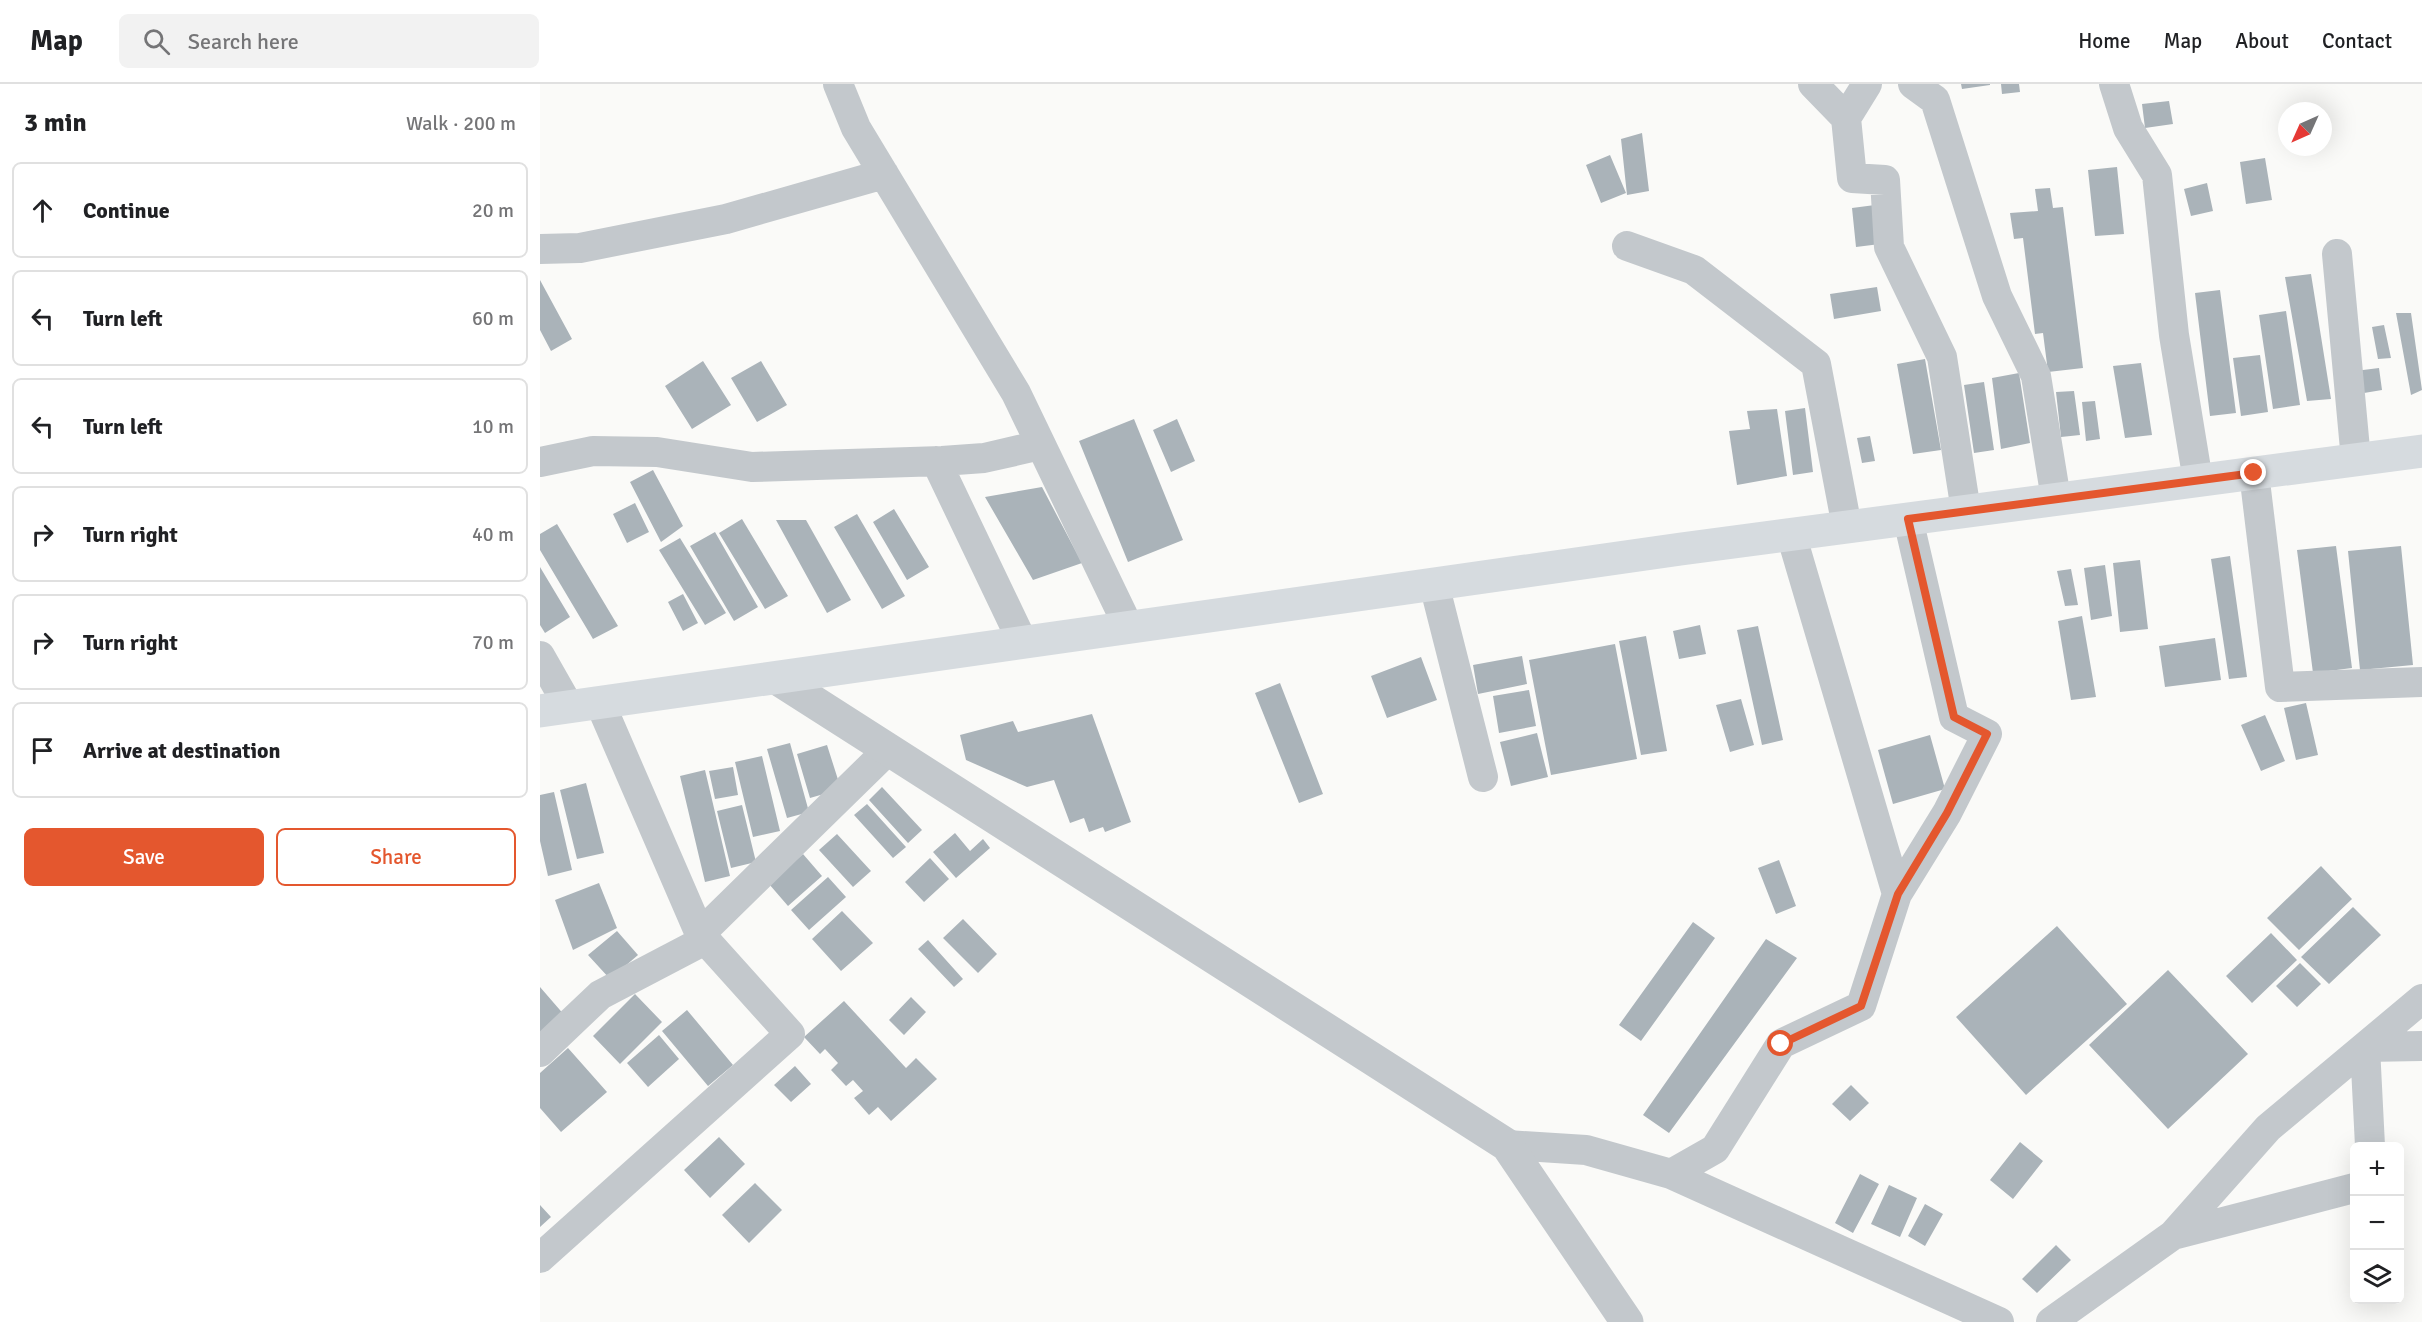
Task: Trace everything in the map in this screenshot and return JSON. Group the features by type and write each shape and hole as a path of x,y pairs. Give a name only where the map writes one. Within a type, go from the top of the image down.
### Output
{"main road":[{"path":"570,707 1847,526 2422,451"}],"street":[{"path":"838,84 855,129 1017,393 1129,628"},
{"path":"1812,84 1846,118"},
{"path":"1867,84 1846,118 1852,178 1885,180 1889,248 1942,357 1966,511"},
{"path":"1913,84 1935,100 1997,296 2036,376 2056,499"},
{"path":"2114,84 2128,128 2157,175 2174,335 2199,481"},
{"path":"540,249 580,248 726,219 884,174"},
{"path":"1627,246 1694,270 1816,364 1847,526"},
{"path":"2337,254 2356,460"},
{"path":"540,462 594,451 657,452 752,467 936,461 984,458 1041,445"},
{"path":"936,461 1023,643"},
{"path":"2254,473 2280,687 2422,682"},
{"path":"1671,1174 1715,1149 1781,1044 1861,1006 1898,894 1947,813 1987,734 1954,717 1908,519"},
{"path":"1791,534 1898,894"},
{"path":"1434,584 1483,777"},
{"path":"540,656 703,937 790,1034 540,1258"},
{"path":"778,679 1507,1145 1627,1322"},
{"path":"540,1052 600,995 703,937 889,749"},
{"path":"2051,1322 2173,1235 2268,1128 2422,999"},
{"path":"2365,1047 2422,1046"},
{"path":"2365,1047 2370,1142"},
{"path":"1507,1145 1586,1150 1671,1174 1999,1322"},
{"path":"2173,1235 2350,1189"}],"building":[{"path":"1961,84 1990,84 1990,85 1962,89"},
{"path":"2001,84 2019,84 2020,92 2002,94"},
{"path":"2169,101 2173,124 2145,128 2142,104"},
{"path":"1642,133 1649,191 1627,195 1621,139"},
{"path":"1610,155 1626,193 1601,203 1586,165"},
{"path":"2265,158 2272,200 2246,204 2240,162"},
{"path":"2117,167 2124,234 2095,236 2088,170"},
{"path":"2207,183 2213,211 2191,216 2184,189"},
{"path":"2050,188 2053,208 2063,207 2083,368 2048,372 2043,333 2035,334 2023,238 2014,239 2010,213 2038,211 2035,189"},
{"path":"1875,205 1880,244 1856,247 1852,208"},
{"path":"2311,274 2331,399 2307,401 2285,277"},
{"path":"540,280 572,339 551,351 540,330"},
{"path":"1877,287 1881,311 1834,319 1830,294"},
{"path":"2220,290 2236,413 2210,416 2195,293"},
{"path":"2286,311 2300,405 2273,409 2259,315"},
{"path":"2396,313 2411,313 2422,390 2411,395"},
{"path":"2384,325 2391,358 2378,359 2372,327"},
{"path":"2260,355 2268,412 2241,416 2233,358"},
{"path":"1925,359 1941,450 1913,454 1897,364"},
{"path":"703,361 731,405 692,429 665,386"},
{"path":"761,361 787,405 757,422 731,378"},
{"path":"2141,363 2152,435 2125,438 2113,366"},
{"path":"2379,368 2382,390 2358,394 2355,371"},
{"path":"2019,373 2030,443 2001,449 1992,378"},
{"path":"1984,382 1994,450 1974,453 1964,385"},
{"path":"2074,391 2080,435 2061,437 2056,392"},
{"path":"2095,401 2100,439 2086,441 2082,402"},
{"path":"1805,408 1813,472 1793,475 1785,411"},
{"path":"1777,409 1787,476 1737,485 1729,431 1750,429 1747,411"},
{"path":"1134,419 1183,540 1128,562 1079,441"},
{"path":"1177,419 1195,461 1171,472 1153,430"},
{"path":"1870,436 1875,461 1862,463 1857,438"},
{"path":"653,470 683,526 661,542 630,482"},
{"path":"1042,487 1082,563 1033,580 985,497"},
{"path":"635,503 649,532 627,543 613,514"},
{"path":"894,509 929,567 907,580 873,522"},
{"path":"857,514 905,596 882,609 834,527"},
{"path":"742,519 788,596 765,609 719,533"},
{"path":"776,520 806,520 851,600 827,613"},
{"path":"557,524 618,626 593,639 540,550 540,534"},
{"path":"715,532 758,607 734,621 690,546"},
{"path":"680,538 726,613 705,625 659,550"},
{"path":"2336,546 2352,668 2313,673 2297,550"},
{"path":"2401,546 2413,665 2360,670 2348,551"},
{"path":"2230,556 2247,677 2229,679 2211,559"},
{"path":"2140,560 2148,629 2120,632 2113,563"},
{"path":"2105,565 2112,616 2091,620 2084,568"},
{"path":"540,567 570,617 545,633 540,625"},
{"path":"2071,569 2078,605 2065,606 2057,571"},
{"path":"683,594 698,623 683,631 668,602"},
{"path":"2082,616 2096,697 2071,700 2058,621"},
{"path":"1700,625 1706,654 1679,659 1673,631"},
{"path":"1758,626 1783,740 1762,745 1737,630"},
{"path":"1646,636 1667,751 1641,755 1619,641"},
{"path":"2215,638 2221,680 2165,687 2159,646"},
{"path":"1615,644 1637,759 1551,775 1529,660"},
{"path":"1522,656 1527,684 1478,694 1473,665"},
{"path":"1421,657 1437,700 1387,718 1371,676"},
{"path":"1280,683 1323,794 1299,803 1255,693"},
{"path":"1529,690 1536,726 1499,733 1493,696"},
{"path":"1741,699 1754,745 1730,752 1716,705"},
{"path":"2306,703 2318,755 2296,760 2284,708"},
{"path":"1092,714 1131,822 1105,832 1103,827 1089,832 1084,818 1070,823 1054,780 1027,787 966,760 960,735 1013,721 1018,732"},
{"path":"2265,715 2285,761 2261,771 2241,725"},
{"path":"1537,733 1548,777 1511,786 1500,742"},
{"path":"1930,735 1945,789 1893,804 1878,750"},
{"path":"790,743 809,812 787,818 767,749"},
{"path":"827,745 841,789 810,798 797,754"},
{"path":"762,756 780,831 753,837 735,762"},
{"path":"733,767 738,795 715,799 709,771"},
{"path":"705,770 730,876 705,882 680,776"},
{"path":"586,783 604,853 577,859 560,790"},
{"path":"882,787 922,830 908,843 869,800"},
{"path":"554,792 572,870 548,876 540,841 540,795"},
{"path":"867,804 906,847 893,858 854,815"},
{"path":"742,805 756,862 731,868 717,811"},
{"path":"955,833 970,851 983,839 990,848 956,878 933,852"},
{"path":"837,834 871,871 853,887 819,850"},
{"path":"803,854 822,876 788,906 769,884"},
{"path":"930,858 949,879 924,902 905,882"},
{"path":"1779,860 1796,906 1776,914 1758,868"},
{"path":"2321,866 2352,899 2299,950 2267,918"},
{"path":"828,877 846,897 809,930 791,910"},
{"path":"599,883 617,928 573,950 555,900"},
{"path":"2353,907 2381,935 2329,984 2301,957"},
{"path":"842,911 873,943 841,971 812,939"},
{"path":"963,919 997,954 978,973 943,938"},
{"path":"1693,922 1715,938 1641,1041 1619,1025"},
{"path":"2057,926 2127,1004 2026,1095 1956,1017"},
{"path":"617,931 638,955 610,979 588,955"},
{"path":"2271,933 2297,960 2252,1003 2226,976"},
{"path":"1766,939 1797,958 1669,1133 1643,1115"},
{"path":"928,940 963,979 954,987 918,949"},
{"path":"2300,963 2321,984 2297,1007 2276,986"},
{"path":"2168,970 2248,1054 2168,1129 2089,1045"},
{"path":"540,987 566,1017 540,1038"},
{"path":"635,994 662,1022 620,1064 593,1036"},
{"path":"911,997 926,1012 904,1035 889,1020"},
{"path":"844,1001 906,1068 916,1058 937,1079 891,1121 878,1107 869,1115 854,1098 863,1091 853,1080 846,1086 831,1070 838,1063 825,1049 820,1054 804,1037"},
{"path":"687,1010 733,1065 708,1086 662,1031"},
{"path":"659,1035 679,1059 648,1087 627,1063"},
{"path":"568,1048 607,1092 561,1132 540,1108 540,1073"},
{"path":"795,1066 811,1084 791,1102 774,1085"},
{"path":"1851,1085 1869,1103 1850,1121 1832,1104"},
{"path":"719,1137 745,1164 710,1198 684,1170"},
{"path":"2020,1142 2043,1161 2013,1199 1990,1180"},
{"path":"1860,1174 1879,1184 1853,1233 1835,1223"},
{"path":"755,1183 782,1210 749,1243 722,1215"},
{"path":"1889,1185 1917,1198 1900,1237 1871,1224"},
{"path":"1925,1204 1943,1214 1925,1246 1908,1236"},
{"path":"540,1205 551,1217 540,1227"},
{"path":"2056,1245 2071,1260 2037,1293 2022,1279"}],"route":[{"path":"1781,1044 1861,1006 1898,894 1947,813 1987,734 1954,717 1908,519 2254,473"}]}
